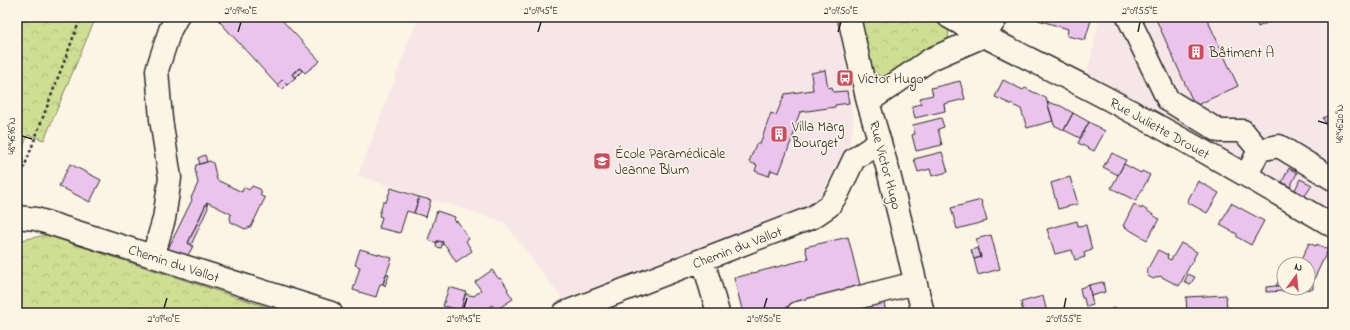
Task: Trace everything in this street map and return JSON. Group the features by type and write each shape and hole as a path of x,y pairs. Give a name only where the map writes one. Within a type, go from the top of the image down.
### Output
{"street":[{"path":"153,256 164,219 170,178 161,118 157,70 170,30 177,17"},
{"name":"Rue Victor Hugo","path":"849,17 868,102 888,170 923,313"},
{"path":"868,102 931,58 984,36 996,17"},
{"path":"1128,17 1168,100 1219,131 1243,131 1260,150"},
{"name":"Rue Juliette Drouet","path":"956,19 984,36 1090,90 1247,175 1333,226"},
{"name":"Chemin du Vallot","path":"564,313 813,218 829,206 838,193 854,159 880,142"},
{"path":"1260,150 1279,146 1333,179"},
{"path":"1247,175 1260,150"},
{"name":"Chemin du Vallot","path":"17,217 36,219 331,313"},
{"path":"703,260 718,313"},
{"path":"798,313 915,283"}],"path":[{"path":"17,186 81,17"}],"shaded area":[{"name":"École Paramédicale Jeanne Blum","path":"418,17 838,17 854,122 849,147 812,208 562,299 504,222 358,176"},
{"path":"1100,17 1333,17 1333,215 1087,75"}],"green space":[{"path":"17,17 96,17 44,140 28,135 17,161"},
{"path":"860,17 926,17 949,29 948,40 892,75 882,77 871,71"},
{"path":"46,235 270,308 266,313 17,313 17,241"}],"building":[{"path":"215,17 224,17 219,21"},
{"path":"224,17 279,17 320,61 305,73 300,68 292,74 295,78 287,85 282,80 277,85 219,21"},
{"path":"1039,17 1092,17 1085,40 1067,36 1068,29 1038,20"},
{"name":"Bâtiment A","path":"1155,17 1206,17 1238,86 1195,106"},
{"name":"Bâtiment A","path":"1254,17 1279,17 1258,27"},
{"path":"1327,17 1333,17 1333,30"},
{"path":"300,68 302,71 295,78 292,74"},
{"name":"Villa Marg Bourget","path":"825,70 828,88 832,87 833,92 847,91 849,103 835,105 835,107 800,112 796,123 798,123 779,173 771,170 769,176 755,171 757,165 749,162 756,144 760,144 771,113 776,115 785,94 813,90 811,73"},
{"path":"282,80 287,85 282,90 277,85"},
{"path":"1003,80 1023,90 1025,88 1046,98 1053,121 1027,128 1021,109 995,97"},
{"path":"960,81 965,99 944,104 945,111 915,118 912,106 922,104 920,98 933,95 931,88"},
{"path":"1047,102 1061,106 1073,113 1064,130 1054,125"},
{"path":"1073,113 1089,122 1080,138 1064,130"},
{"path":"1333,113 1333,138 1323,118"},
{"path":"941,118 944,127 938,129 942,145 916,151 912,135 915,134 913,125"},
{"path":"1089,122 1105,131 1094,151 1078,143"},
{"path":"942,152 948,172 932,176 930,169 918,172 914,159"},
{"path":"1112,153 1126,160 1118,175 1103,167"},
{"path":"205,155 207,162 200,164 198,158"},
{"path":"210,161 213,163 217,180 242,192 244,187 249,190 252,186 260,189 262,193 260,195 265,198 251,227 245,229 231,222 231,214 207,202 188,243 193,246 187,257 167,251 192,200 191,198 198,183 195,169 196,165"},
{"path":"70,164 101,180 90,202 59,186"},
{"path":"1124,164 1141,173 1142,171 1150,175 1136,201 1111,188"},
{"path":"1289,168 1297,173 1290,187 1282,182"},
{"path":"1070,177 1078,204 1058,209 1051,183"},
{"path":"1300,179 1312,185 1305,196 1295,190"},
{"path":"1198,181 1219,193 1207,213 1187,202"},
{"path":"391,188 419,197 414,213 407,211 400,233 379,228 382,217 379,216 383,202 386,202"},
{"path":"419,197 431,200 426,217 414,213"},
{"path":"981,200 987,221 957,229 951,208"},
{"path":"207,202 208,208 191,245 188,243"},
{"path":"1231,203 1264,221 1251,245 1237,237 1237,234 1220,225"},
{"path":"1134,204 1141,209 1142,207 1159,219 1147,240 1123,226"},
{"path":"437,211 455,217 454,221 458,222 469,239 466,241 472,251 456,262 446,246 442,244 443,242 437,241 437,243 428,240"},
{"path":"1077,221 1078,226 1086,225 1092,250 1084,253 1085,257 1075,260 1072,250 1055,254 1047,229"},
{"path":"991,235 1000,269 978,275 974,259 981,257 976,239"},
{"path":"848,237 861,289 765,313 743,313 734,278 808,259 805,247"},
{"path":"437,241 443,242 441,248 436,247"},
{"path":"1181,243 1197,252 1179,286 1160,276 1153,279 1148,276 1147,270 1158,250 1168,255 1167,258 1171,260"},
{"path":"1309,243 1316,246 1317,244 1328,250 1316,275 1316,256 1303,256"},
{"path":"978,248 981,257 974,259 971,250"},
{"path":"360,249 392,258 383,284 380,284 376,297 353,290 360,267 355,265"},
{"path":"492,270 499,279 501,278 513,299 496,310 492,305 480,313 461,310 465,294 474,296 481,290 475,282"},
{"path":"386,274 389,275 385,286 383,284"},
{"path":"1188,274 1195,277 1190,285 1184,282"},
{"path":"1103,282 1105,292 1091,296 1089,285"},
{"path":"1089,285 1093,305 1086,307 1080,288"},
{"path":"1276,286 1276,291 1266,292 1266,287"},
{"path":"449,287 466,292 461,310 443,306"},
{"path":"1226,295 1227,313 1187,313 1186,297"},
{"path":"1043,296 1047,313 1023,313 1021,302"},
{"path":"884,302 886,313 863,313 862,308"},
{"path":"1116,308 1118,313 1109,313 1108,310"},
{"path":"854,310 855,313 842,313"}],"place":[{"name":"Bâtiment A","path":"1196,52"},
{"name":"Victor Hugo","path":"845,78"},
{"name":"Villa Marg Bourget","path":"779,134"},
{"name":"École Paramédicale Jeanne Blum","path":"602,161"}]}
